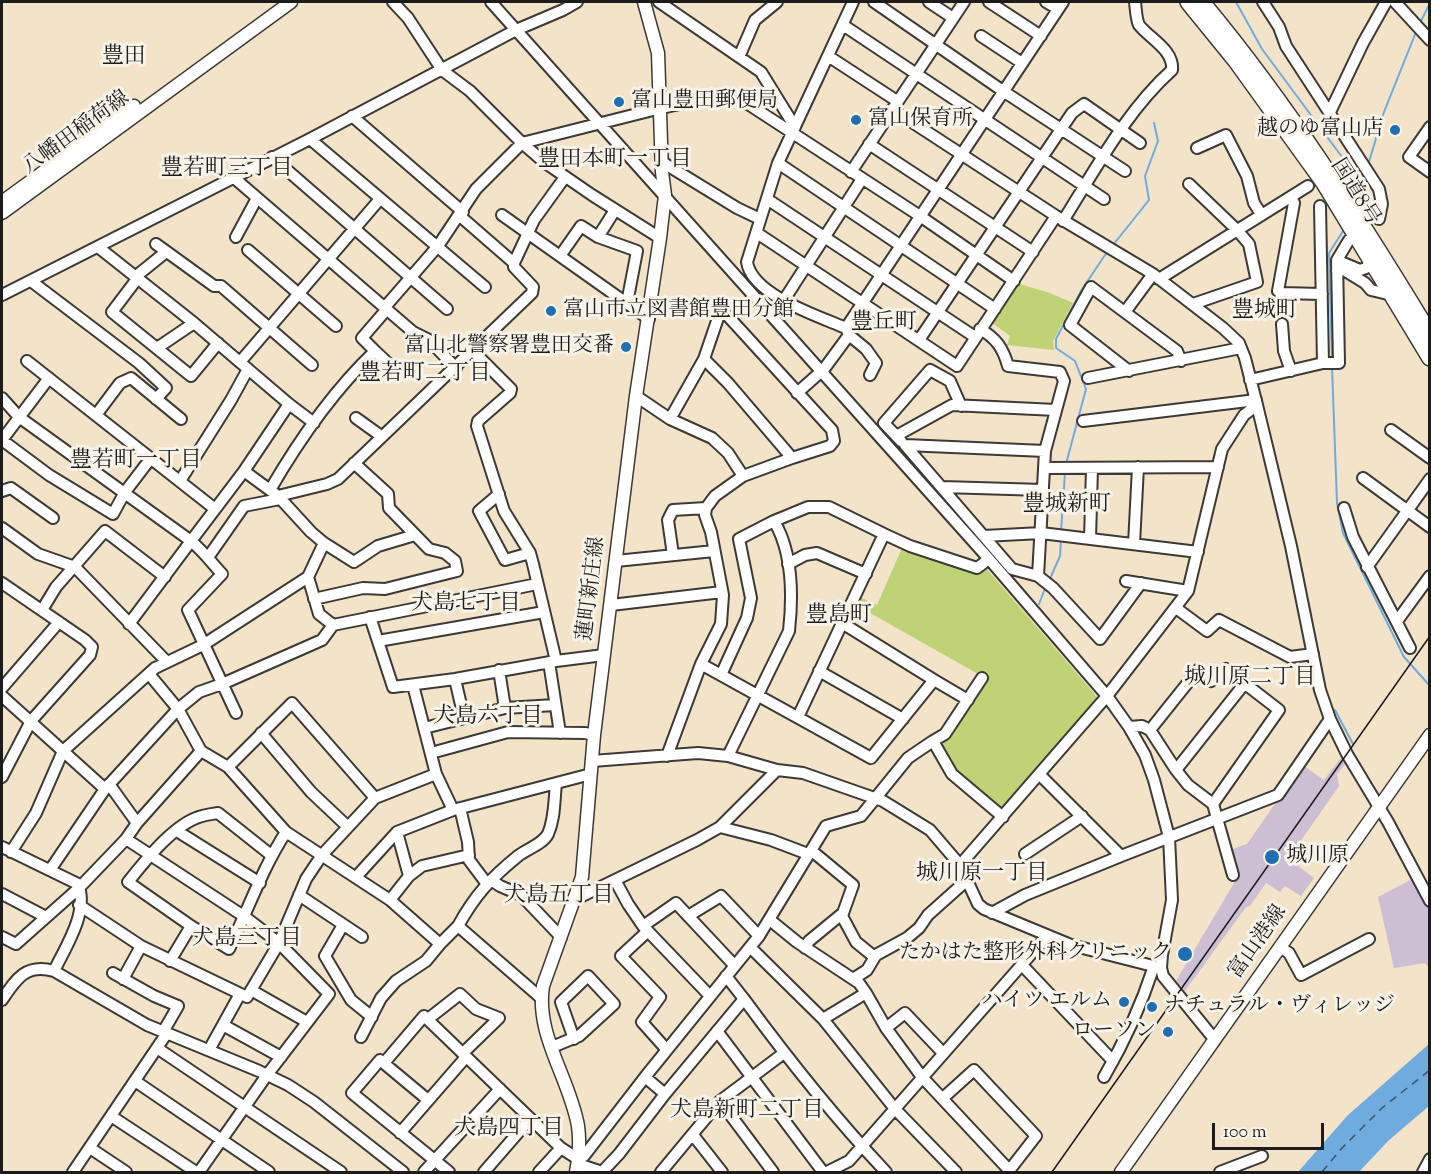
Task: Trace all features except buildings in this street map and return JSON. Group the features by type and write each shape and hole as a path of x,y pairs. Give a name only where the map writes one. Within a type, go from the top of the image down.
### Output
{"highway":[{"name":"国道8号","path":"1188,2 1236,61 1324,183 1430,358"},
{"name":"国道8号","path":"1202,2 1244,52 1332,176 1430,334"}],"main road":[{"name":"八幡田稲荷線","path":"2,202 277,2"},
{"name":"八幡田稲荷線","path":"2,213 291,2"},
{"name":"蓮町新庄線","path":"578,1165 578,1126 542,1014 541,998 543,986 582,877 594,735 636,396 649,319 665,195 658,53 644,2"},
{"name":"富山港線","path":"1121,1173 1430,735"}],"street":[{"path":"393,2 408,18 442,70 470,91 522,143 565,177 660,238"},
{"path":"491,2 989,559 1107,696 1145,755 1155,780 1169,837 1172,900 1158,967 1142,1004 1104,1077"},
{"path":"2,295 516,30 577,2"},
{"path":"659,2 760,72 793,130"},
{"path":"739,57 755,20 777,2"},
{"path":"853,2 778,163 760,219 758,233 747,262 748,270 769,293 847,332 866,349 876,363 870,375"},
{"path":"874,2 1125,171"},
{"path":"929,2 953,18"},
{"path":"989,2 1041,36"},
{"path":"798,393 820,371 847,332 862,303 1060,5 1046,2"},
{"path":"758,233 957,366 1033,252 1085,186 1103,157 1158,82 1172,70 1173,64 1170,56 1138,23 1135,2"},
{"path":"1263,2 1279,27 1286,46 1379,189 1382,204 1379,219"},
{"path":"1376,2 1379,13"},
{"path":"1330,112 1363,42 1386,2"},
{"path":"1395,2 1430,40"},
{"path":"851,172 962,3"},
{"path":"843,25 1104,199"},
{"path":"981,36 1022,63"},
{"path":"828,56 961,153 1060,218 1156,276 1223,328 1241,348 1291,546 1320,690 1330,719 1430,901"},
{"path":"394,369 362,338 438,246 476,189 522,143 708,98 736,98 793,130 851,172 1014,281"},
{"path":"919,340 1072,113 1084,104 1140,142"},
{"path":"209,556 244,507 276,495 327,484 338,479 532,293 533,287 514,267 514,263 352,116"},
{"path":"1430,127 1409,157 1430,172"},
{"path":"1197,148 1226,135 1247,176 1254,202 1261,214"},
{"path":"310,138 485,287"},
{"path":"869,144 1033,252"},
{"path":"272,157 447,309"},
{"path":"662,162 737,208 760,219"},
{"path":"778,163 995,309"},
{"path":"233,177 413,332 429,340 456,368"},
{"path":"514,263 534,220 565,177"},
{"path":"784,300 862,179"},
{"path":"1189,184 1249,244 1257,282 1193,304"},
{"path":"1125,312 1156,276 1308,186"},
{"path":"1291,197 1294,203 1278,291 1322,294"},
{"path":"236,237 257,198"},
{"path":"180,481 231,400 244,365 269,328 380,199"},
{"path":"767,199 938,312 978,333 988,333 1003,350 1008,366 1060,372 1064,381 1046,450 1038,576"},
{"path":"1320,206 1323,363"},
{"path":"598,237 615,210"},
{"path":"502,215 649,319"},
{"path":"560,256 581,226 598,237 637,251 627,303"},
{"path":"1250,380 1323,363 1339,363 1337,265 1349,240"},
{"path":"156,244 214,286 221,286 312,365"},
{"path":"98,247 314,423"},
{"path":"248,250 336,326"},
{"path":"166,252 136,278 112,312 191,376 218,344"},
{"path":"1337,265 1360,270 1366,268 1371,261"},
{"path":"1337,265 1365,283 1371,290 1392,295"},
{"path":"31,281 139,363 166,388 156,399"},
{"path":"1129,371 1070,325 1091,287 1177,351 1181,361"},
{"path":"667,756 701,664 721,624 722,592 705,515 706,508 715,496 743,476 830,446 834,441 831,430 726,314 720,312 704,359 670,419"},
{"path":"157,348 194,323"},
{"path":"1282,324 1284,351 1291,371"},
{"path":"1088,378 1241,348"},
{"path":"276,495 314,423 355,370 375,351"},
{"path":"473,351 511,389 510,393 478,421 477,426 504,511 530,553 544,612 560,733"},
{"path":"704,359 728,383 792,458"},
{"path":"27,361 215,509"},
{"path":"961,406 950,381 930,370 884,423 943,487 1012,569 1038,576 1053,588 1100,639 1141,583"},
{"path":"49,378 2,440 49,475 113,514"},
{"path":"96,415 120,383 131,378 181,419"},
{"path":"636,396 670,419 712,438 728,453 743,476"},
{"path":"2,398 19,417 125,492 209,556 222,574 188,610 236,713"},
{"path":"1083,421 1256,402"},
{"path":"960,865 1107,696 1188,591 1222,449 1244,415 1256,402"},
{"path":"129,624 244,471 289,404"},
{"path":"896,436 952,405 1056,410"},
{"path":"356,418 381,436"},
{"path":"1391,430 1430,458"},
{"path":"905,445 1046,450"},
{"path":"42,610 56,587 105,531 125,492 151,458"},
{"path":"314,599 363,588 385,589 457,571 455,561 445,553 429,549 389,508 388,495 354,463"},
{"path":"1134,544 1138,467"},
{"path":"1045,468 1218,467"},
{"path":"1090,539 1092,468"},
{"path":"244,471 276,495 324,543 354,562 378,546 415,535"},
{"path":"1363,478 1430,527"},
{"path":"1367,567 1430,479"},
{"path":"943,487 1043,490"},
{"path":"2,491 11,488 53,518"},
{"path":"499,494 479,511 505,560 530,553"},
{"path":"721,675 747,618 751,598 739,539 774,521 808,507 829,507 910,546 977,568 989,559"},
{"path":"674,555 668,520 673,510 706,508"},
{"path":"1344,508 1353,537 1367,567 1410,648"},
{"path":"728,756 759,697 789,631 792,609 788,564 782,536 774,521"},
{"path":"2,528 38,554 75,567 166,662"},
{"path":"105,531 165,577"},
{"path":"984,536 1041,533 1198,552"},
{"path":"798,717 884,534"},
{"path":"54,971 77,923 81,893 78,884 6,849 36,813 63,751 149,674 166,662 204,645 308,577 324,543"},
{"path":"616,561 714,550"},
{"path":"788,564 805,555 817,553 866,574"},
{"path":"1397,621 1430,576"},
{"path":"308,577 318,614 333,625"},
{"path":"1126,581 1188,591"},
{"path":"2,583 92,647 90,655 31,721 2,777"},
{"path":"50,870 107,787 178,709 199,692 322,640 333,625 537,584"},
{"path":"611,605 722,592"},
{"path":"1176,608 1207,631 1220,620 1290,657 1313,654"},
{"path":"378,641 544,612"},
{"path":"370,617 393,687 604,655"},
{"path":"2,688 59,622"},
{"path":"842,623 968,700"},
{"path":"701,664 871,758 934,680"},
{"path":"1150,730 1198,670 1211,681 1227,669 1279,710 1213,804"},
{"path":"499,670 505,708"},
{"path":"819,671 903,719"},
{"path":"149,674 178,709 201,751 228,767 286,832 390,900 440,944"},
{"path":"578,1165 645,1077 759,936 826,826 861,816 908,758 945,734 982,678"},
{"path":"456,679 464,718"},
{"path":"1176,770 1245,682"},
{"path":"413,685 436,774 457,809 469,860 489,882 521,895 561,937"},
{"path":"2,696 107,787 137,823"},
{"path":"228,767 292,703 375,798"},
{"path":"424,728 505,708 555,705"},
{"path":"992,913 1025,895 1278,795 1330,719"},
{"path":"1129,727 1142,726 1150,730 1188,785 1213,804 1233,875"},
{"path":"431,753 508,732 594,735"},
{"path":"261,733 311,792 348,826"},
{"path":"933,741 952,774 1003,817"},
{"path":"2,937 16,944 79,888 126,839 137,823 201,751"},
{"path":"592,761 698,753 728,756 777,770 803,773 874,798 930,830 960,865 978,904 992,913 1071,945 1158,967 1167,984 1215,1040"},
{"path":"574,900 720,827 777,770"},
{"path":"209,1050 223,1025 279,944 306,879 322,855 375,798 436,774"},
{"path":"356,877 397,832 457,809 591,774"},
{"path":"1040,775 1121,856"},
{"path":"361,1037 381,998 396,981 426,961 458,926 472,900 489,882 519,855 546,837 553,820 556,784"},
{"path":"271,855 218,813 197,818 177,831 149,855 128,882 191,926 229,949 271,855 286,832"},
{"path":"1025,854 1082,816"},
{"path":"720,827 810,853 853,885 842,916 856,942 872,955 876,955"},
{"path":"177,831 260,883"},
{"path":"397,832 409,876"},
{"path":"111,1116 198,1173 280,1057 329,994 279,944 245,917 126,839"},
{"path":"390,900 409,876 422,866 469,855"},
{"path":"615,880 628,904 646,928 710,996"},
{"path":"853,979 867,970 876,955 920,928 928,915 966,881"},
{"path":"2,894 46,917"},
{"path":"299,896 362,938"},
{"path":"688,915 721,896 759,936"},
{"path":"667,1050 642,1022 660,997 621,956 646,928 676,903 735,966"},
{"path":"80,905 141,946 170,961 246,992 307,1022"},
{"path":"805,948 809,941 843,913"},
{"path":"770,920 805,948 860,983 885,1028 922,1077 1009,1171 1036,1136 974,1070 943,1098"},
{"path":"344,925 325,956 351,1000 372,1017"},
{"path":"170,961 191,926"},
{"path":"458,926 541,998"},
{"path":"717,1031 825,1173 849,1161 1047,936"},
{"path":"1280,947 1289,953 1301,975 1369,939"},
{"path":"123,979 141,946"},
{"path":"750,947 824,1019 895,1109 956,1173"},
{"path":"1022,965 1113,1061"},
{"path":"2,1000 20,975 31,970 54,971 147,1025 267,1075 314,1102 396,1170"},
{"path":"73,1173 157,1048 178,1006 154,996 113,972"},
{"path":"552,1047 574,1039 579,1036 614,1004 588,976 561,1002 574,1039"},
{"path":"726,976 784,1053 886,1173"},
{"path":"824,1019 866,993"},
{"path":"400,1133 499,1018 476,1009 459,994 428,1019"},
{"path":"384,1063 424,1016 578,1165 602,1172 744,999"},
{"path":"885,1028 905,1012 943,1053"},
{"path":"223,1025 280,1057"},
{"path":"157,1048 341,1173"},
{"path":"661,1173 720,1101 784,1053"},
{"path":"428,1100 380,1059 352,1093 449,1173"},
{"path":"645,1077 665,1094"},
{"path":"135,1081 269,1173"},
{"path":"424,1173 500,1089"},
{"path":"720,1101 773,1173"},
{"path":"484,1173 530,1119"},
{"path":"693,1135 717,1170"},
{"path":"90,1148 126,1173"},
{"path":"539,1173 561,1148"},
{"path":"1220,1173 1262,1155"},
{"path":"1423,1173 1430,1159"}],"shaded area":[{"path":"1343,755 1347,762 1337,774 1339,786 1295,849 1305,857 1298,866 1314,878 1301,896 1285,886 1280,892 1266,883 1185,991 1176,981 1237,878 1230,850 1247,844 1302,765 1324,780"},
{"path":"1414,878 1429,909 1429,968 1425,963 1394,968 1378,897"}],"green space":[{"path":"1016,283 1050,293 1073,303 1053,341 1054,350 1007,345 1010,336 991,322"},
{"path":"902,548 975,574 985,567 1099,701 1003,810 1000,810 957,773 940,745 948,738 987,679 856,605 860,597 877,605"}],"water":[{"path":"1429,1044 1429,1106 1388,1141 1359,1172 1298,1172 1348,1115"}],"waterway":[{"path":"1236,2 1262,49 1362,184 1366,196 1358,208"},
{"path":"1420,23 1430,3"},
{"path":"1368,165 1384,112 1416,32"},
{"path":"1113,245 1149,200 1145,176 1158,141 1154,123"},
{"path":"1332,358 1329,253 1345,228"},
{"path":"1066,464 1086,389 1075,361 1056,348 1056,339 1081,291 1107,252"},
{"path":"1332,367 1337,503 1343,533 1404,657 1430,686"},
{"path":"1061,532 1065,472"},
{"path":"1049,581 1060,556 1061,538"},
{"path":"1039,604 1046,586"},
{"path":"1335,710 1353,744"}],"ferry route":[{"path":"1322,1172 1342,1148 1382,1108 1430,1070"}],"tram line":[{"path":"1052,1172 1430,636"}],"place":[{"name":"富山豊田郵便局","path":"619,102"},
{"name":"富山保育所","path":"856,120"},
{"name":"越のゆ富山店","path":"1395,130"},
{"name":"富山市立図書館豊田分館","path":"551,311"},
{"name":"富山北警察署豊田交番","path":"626,347"},
{"name":"城川原","path":"1272,857"},
{"name":"たかはた整形外科クリニック","path":"1185,954"},
{"name":"ハイツ エルム","path":"1124,1002"},
{"name":"ナチュラル・ヴィレッジ","path":"1152,1007"},
{"name":"ローソン","path":"1168,1032"}],"district":[{"name":"豊田","path":"124,58"},
{"name":"豊田本町一丁目","path":"615,161"},
{"name":"豊若町三丁目","path":"227,170"},
{"name":"豊城町","path":"1265,312"},
{"name":"豊丘町","path":"884,324"},
{"name":"豊若町二丁目","path":"425,375"},
{"name":"豊若町一丁目","path":"136,462"},
{"name":"豊城新町","path":"1067,506"},
{"name":"犬島七丁目","path":"466,605"},
{"name":"豊島町","path":"839,617"},
{"name":"城川原二丁目","path":"1250,679"},
{"name":"犬島六丁目","path":"488,718"},
{"name":"城川原一丁目","path":"982,875"},
{"name":"犬島五丁目","path":"559,897"},
{"name":"犬島三丁目","path":"247,940"},
{"name":"犬島新町二丁目","path":"747,1112"},
{"name":"犬島四丁目","path":"509,1130"}]}
